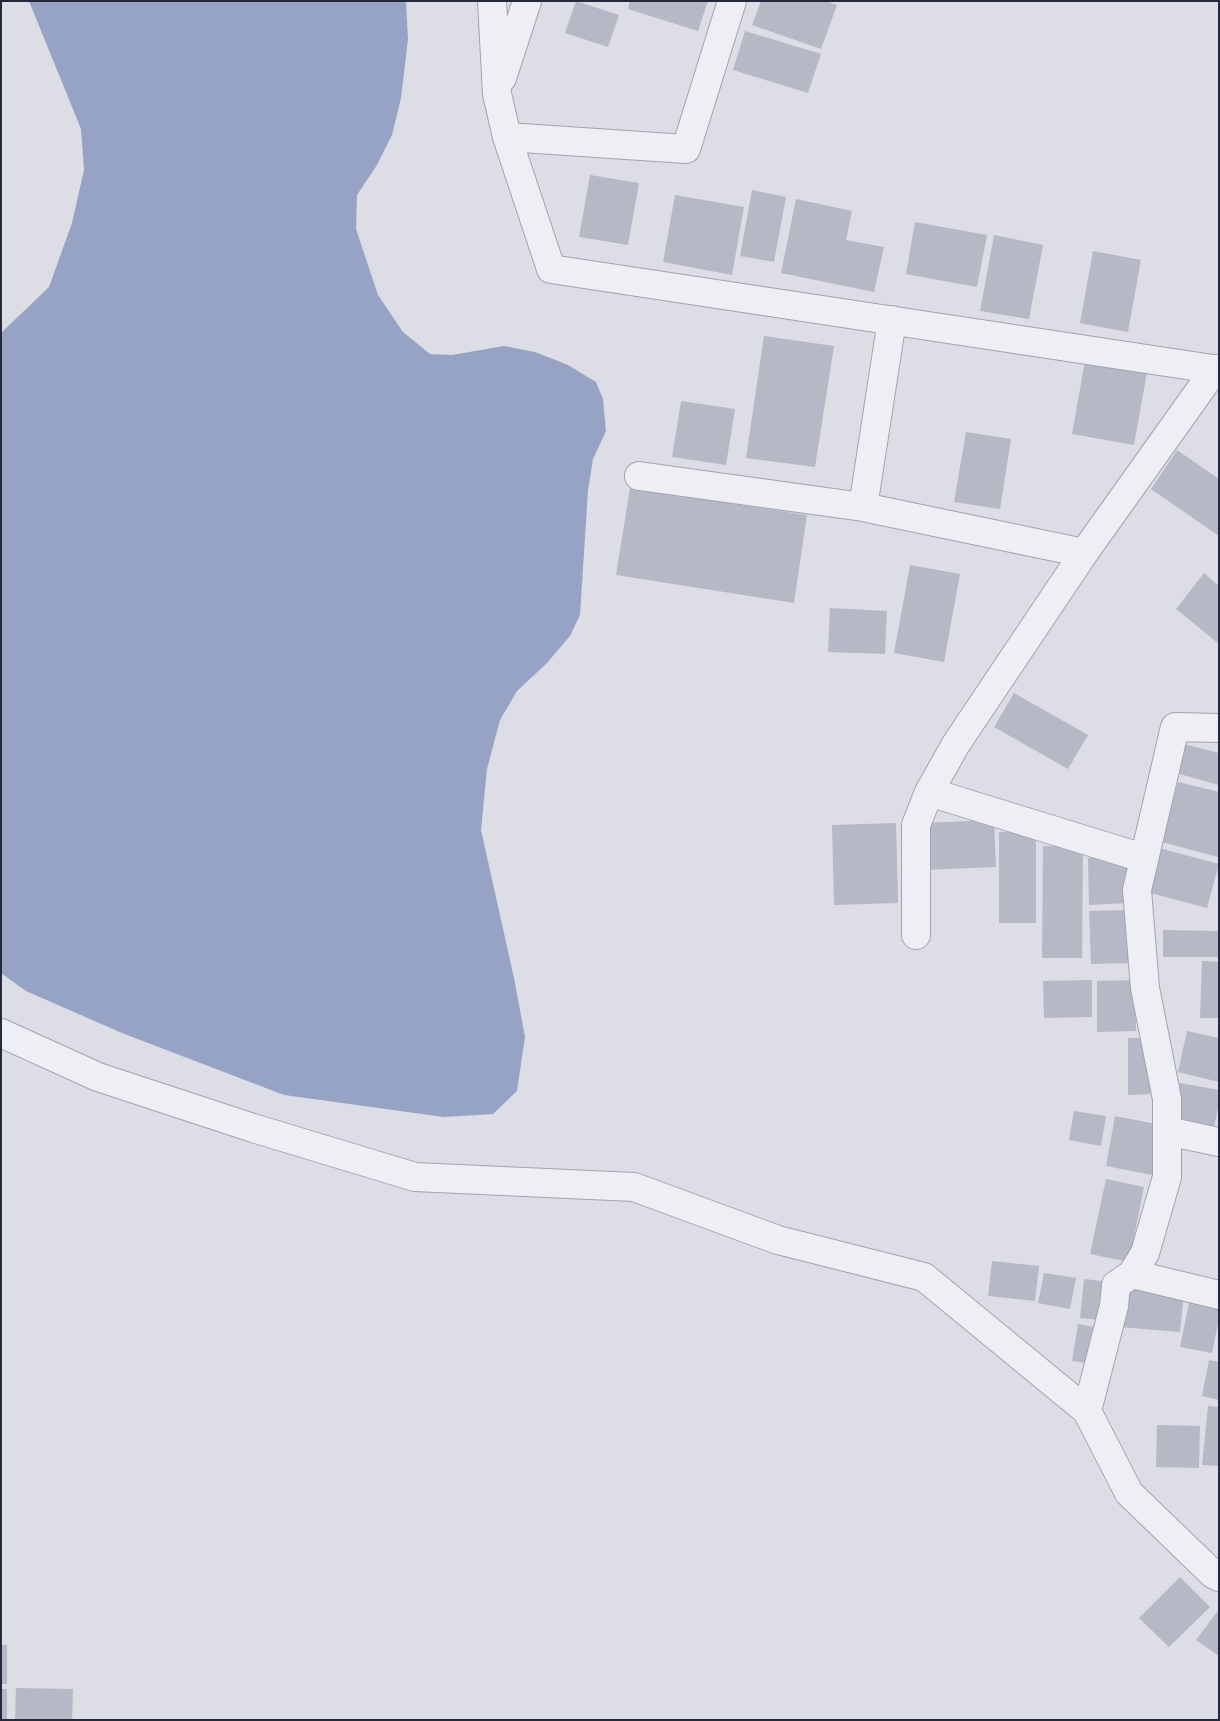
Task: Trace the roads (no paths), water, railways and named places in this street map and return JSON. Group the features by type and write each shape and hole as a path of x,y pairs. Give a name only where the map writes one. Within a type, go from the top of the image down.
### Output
{"street":[{"path":"492,1 497,94 507,137 551,269 1217,369 1084,553 956,744 929,792 916,825 916,935"},
{"path":"497,94 527,1"},
{"path":"507,137 686,149 732,1"},
{"path":"863,507 892,320"},
{"path":"638,476 863,507 1084,553"},
{"path":"1087,1411 1114,1306 1116,1285 1132,1274 1145,1253 1168,1177 1168,1099 1144,979 1136,890 1175,727 1219,728"},
{"path":"929,792 1143,858"},
{"path":"1,1033 98,1077 252,1128 415,1177 634,1187 778,1240 924,1277 1087,1411 1129,1493 1213,1574 1219,1577"},
{"path":"1167,1131 1219,1142"},
{"path":"1132,1274 1219,1295"}],"water":[{"path":"29,1 406,1 408,39 401,98 392,135 377,165 357,195 356,229 378,295 403,332 430,354 452,355 504,346 535,352 568,365 596,382 603,399 606,431 593,459 588,490 580,615 570,636 547,663 517,691 500,720 487,769 481,830 514,978 525,1037 517,1091 493,1114 444,1117 284,1095 122,1033 26,991 1,973 1,333 49,287 72,223 84,170 81,129"}]}
